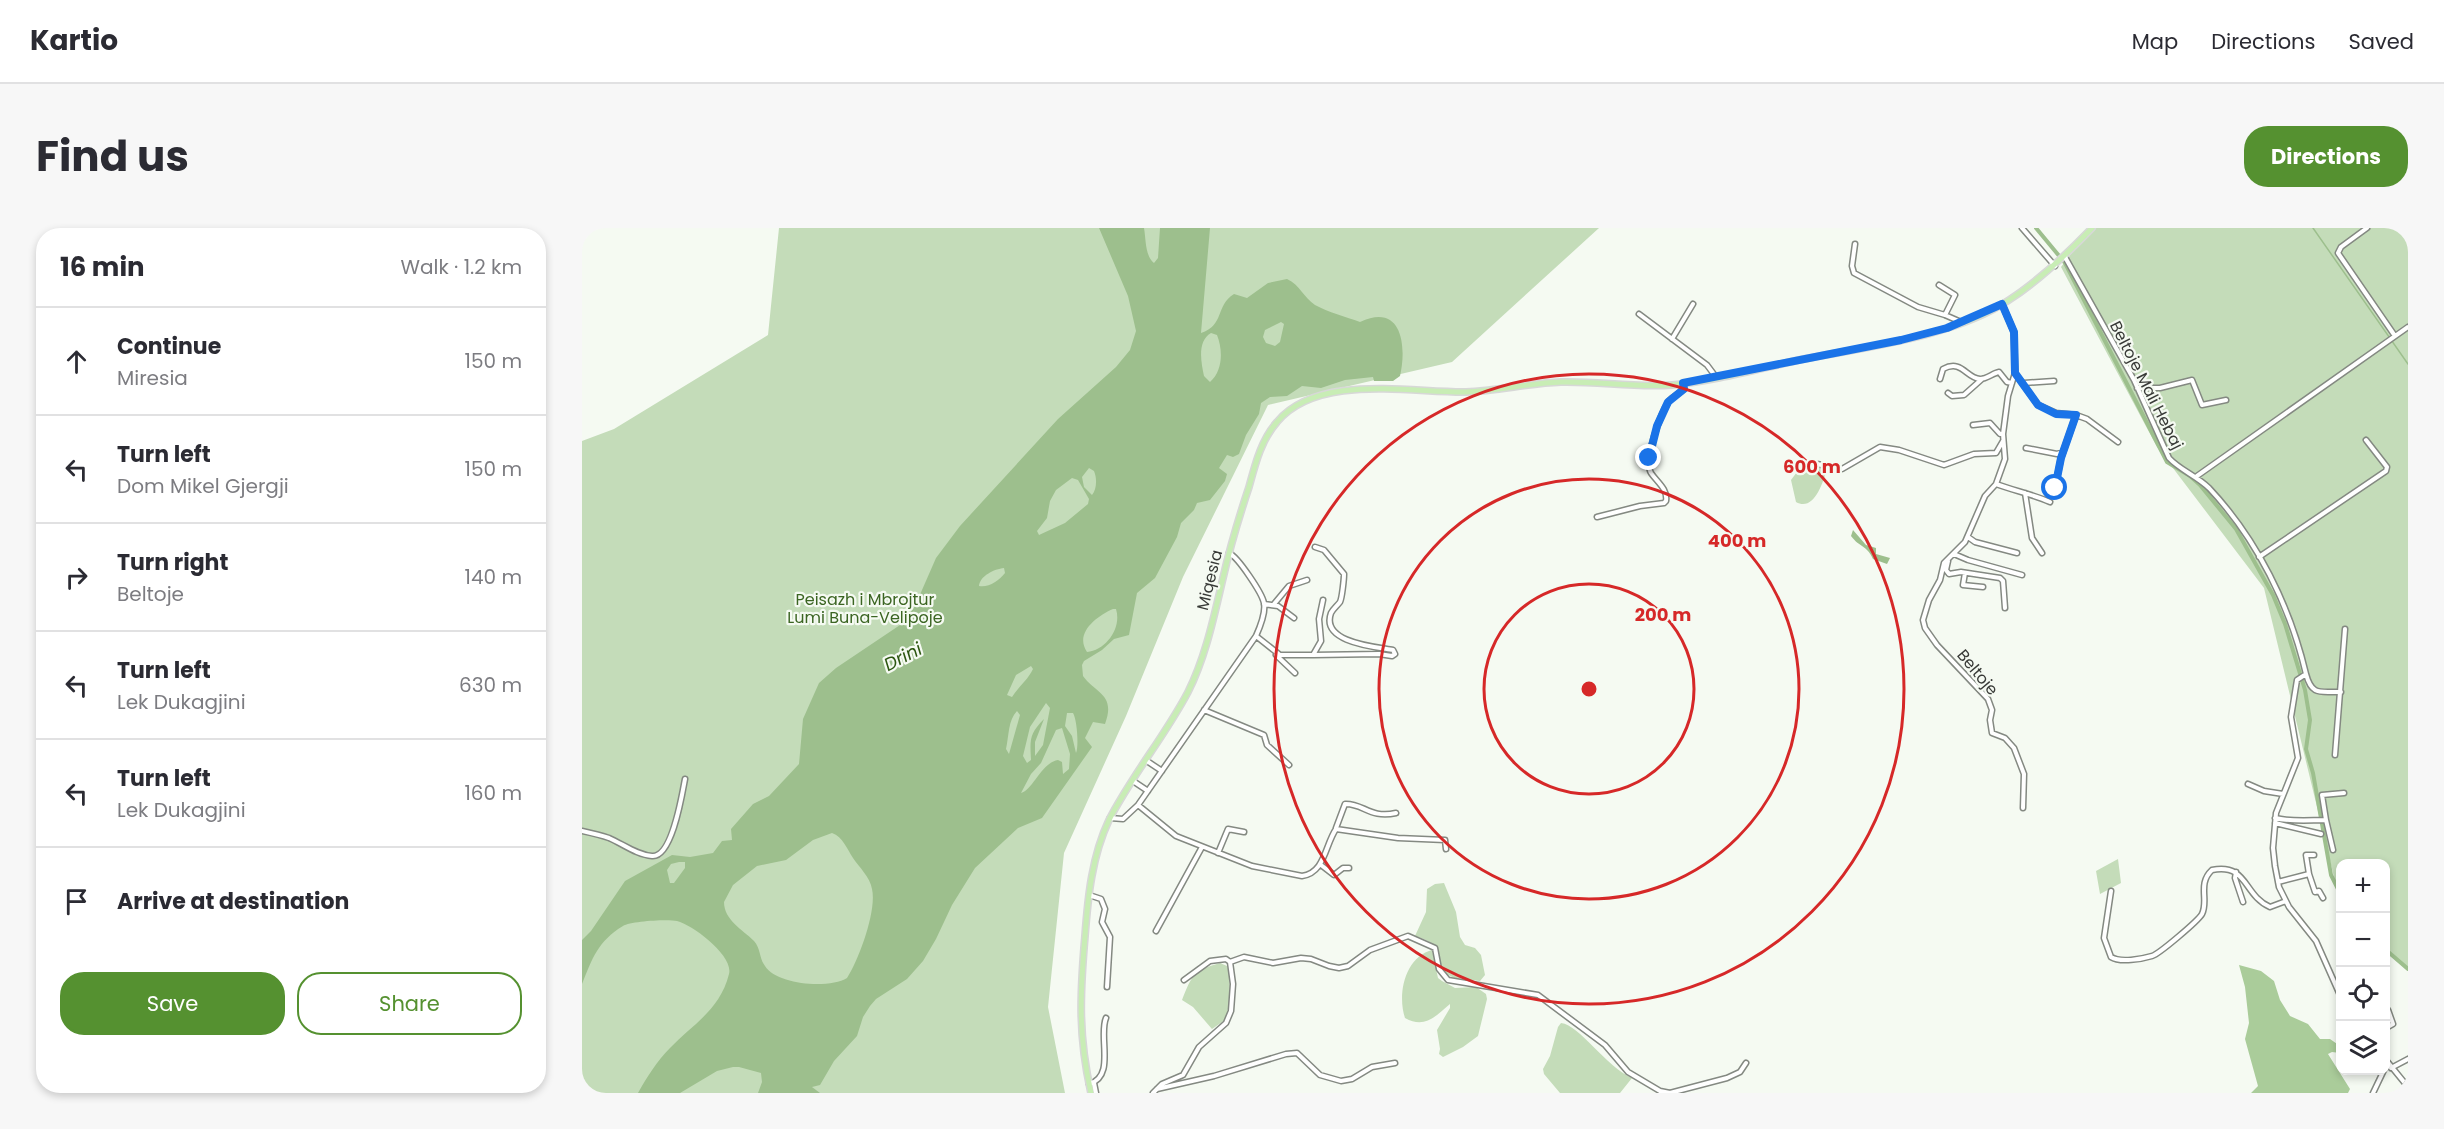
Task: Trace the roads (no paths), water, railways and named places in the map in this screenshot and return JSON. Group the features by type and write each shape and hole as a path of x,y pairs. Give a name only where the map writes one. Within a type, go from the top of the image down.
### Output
{"main road":[{"name":"Miqesia","path":"1091,1093 1092,1084 1084,1062 1079,1019 1089,895 1097,855 1110,818 1174,718 1191,684 1208,638 1229,553 1264,442 1272,428 1286,412 1305,401 1332,394 1380,389 1476,392 1563,382 1638,385 1683,383 1901,340 1961,322 2002,304 2056,265 2092,228"}],"street":[{"path":"2022,228 2056,265"},
{"path":"2367,228 2341,248 2339,256 2394,337"},
{"path":"1855,244 1852,266 1854,273 1918,307 1961,322"},
{"name":"Beltoje Mali Hebaj","path":"2065,257 2137,388 2169,458 2197,476 2231,512 2259,557 2292,621 2305,675"},
{"path":"1939,285 1955,295 1945,315"},
{"path":"1672,339 1693,304"},
{"path":"2002,304 2014,332 2015,373 2038,405 2056,414 2076,415 2097,425 2118,442"},
{"path":"1638,314 1707,365 1716,377"},
{"path":"2197,476 2408,327"},
{"path":"1940,379 1943,369 1954,366 1982,379"},
{"path":"1948,393 1953,396 1964,395 1982,379 1999,372 2004,380 2012,383"},
{"name":"Beltoje","path":"2015,373 2003,436 2005,459 1996,484 1984,496 1968,537 1943,565 1940,580 1925,610 1924,624 1937,645 1988,699 1992,711 1990,720 1992,733 2010,742 2022,768 2023,808"},
{"path":"2137,388 2160,388 2192,380 2202,405 2226,400"},
{"path":"2024,383 2054,381"},
{"path":"1597,517 1666,501 1666,492 1651,473 1648,463 1657,426 1668,402 1684,389 1683,383"},
{"path":"2055,488 2076,415"},
{"path":"1817,464 1842,469 1874,449 1885,447 1944,465 1974,454 1996,453 2001,447 2003,436 1990,423 1973,426"},
{"path":"2259,557 2386,471 2387,467 2366,440"},
{"path":"2026,448 2057,454 2064,452"},
{"path":"1996,484 2027,492 2050,502"},
{"path":"2025,493 2032,538 2042,553"},
{"path":"1968,537 1975,542 2017,553"},
{"path":"1272,651 1283,656 1379,654 1392,656 1395,654 1393,650 1354,643 1334,630 1330,619 1333,610 1341,600 1344,574 1324,550 1315,547"},
{"path":"1110,818 1122,820 1138,805 1256,636 1264,604 1243,568 1229,553"},
{"path":"1954,554 2022,575"},
{"path":"1948,560 1947,573 2000,578 2003,581 2005,608"},
{"path":"1965,573 1963,585 1983,587"},
{"path":"1274,604 1289,586 1307,580"},
{"path":"1313,655 1321,641 1319,620 1323,600"},
{"path":"1264,604 1274,604 1294,618"},
{"path":"2335,755 2345,629"},
{"path":"1256,636 1295,673"},
{"path":"2336,986 2316,941 2286,901 2278,882 2273,848 2275,821 2298,758 2291,713 2299,678 2305,675 2309,686 2314,690 2341,692"},
{"path":"1204,710 1264,735 1267,745 1289,765"},
{"path":"1147,761 1162,771"},
{"path":"582,831 610,839 640,854 655,857 660,855 668,845 685,779"},
{"path":"1133,781 1148,791"},
{"path":"2248,784 2264,791 2283,794"},
{"path":"2332,850 2323,820 2322,795 2344,793"},
{"path":"1138,805 1173,835 1252,866 1302,876 1308,875 1321,865 1345,804 1379,815 1396,813"},
{"path":"2275,821 2323,820"},
{"path":"2275,821 2321,834"},
{"path":"1218,853 1228,829 1244,832"},
{"path":"1336,829 1398,838 1445,840 1446,849"},
{"path":"1156,931 1202,847"},
{"path":"2314,855 2306,855 2308,874 2315,892 2319,891 2323,898"},
{"path":"1321,865 1334,875 1343,868 1348,868"},
{"path":"2111,891 2103,938 2111,957 2120,960 2151,956 2187,931 2202,915 2206,875 2218,869 2231,869 2236,872 2265,904 2273,906 2286,901"},
{"path":"2236,872 2235,878 2243,902"},
{"path":"2278,882 2308,874"},
{"path":"1089,895 1101,898 1104,904 1102,922 1110,938 1107,987"},
{"path":"1184,980 1210,962 1226,959 1230,962 1244,957 1273,963 1300,958 1311,959 1339,968 1348,966 1370,950 1408,936 1435,948 1439,969 1448,980 1538,994 1605,1045 1628,1072 1660,1091 1670,1093 1727,1078 1740,1072 1746,1063"},
{"path":"1153,1093 1162,1084 1183,1075 1199,1047 1226,1023 1231,1011 1233,984 1230,962"},
{"path":"1096,1093 1092,1084 1100,1078 1102,1069 1105,1045 1103,1027 1106,1018"},
{"path":"1157,1089 1214,1076 1286,1054 1297,1053 1320,1075 1341,1080 1352,1079 1372,1067 1395,1063"},
{"path":"2390,1065 2408,1059"},
{"path":"2390,1069 2408,1087"},
{"path":"2373,1093 2382,1075"}],"water":[{"name":"Drini","path":"1099,228 1144,228 1147,252 1154,263 1158,258 1160,228 1210,228 1201,333 1214,325 1224,304 1234,294 1247,298 1268,283 1287,279 1311,302 1326,310 1360,322 1374,317 1385,318 1393,322 1398,330 1403,352 1400,376 1393,381 1374,381 1373,377 1345,380 1321,388 1302,386 1287,396 1270,397 1261,403 1259,414 1246,435 1239,454 1233,457 1227,455 1219,468 1227,474 1225,481 1210,500 1197,503 1194,510 1181,523 1177,537 1155,578 1137,593 1129,635 1114,639 1084,661 1082,665 1083,676 1103,696 1108,706 1105,724 1093,722 1085,738 1092,747 1042,818 1018,828 975,868 952,905 923,961 907,979 876,999 863,1017 857,1036 834,1061 820,1085 812,1087 820,1093 758,1093 762,1082 761,1073 733,1067 717,1071 680,1093 638,1093 665,1053 712,1007 725,987 729,967 719,950 693,928 677,921 658,920 627,924 614,932 602,944 582,984 582,940 591,931 625,881 672,855 690,857 713,853 722,841 732,840 731,829 753,804 769,796 799,764 803,719 819,683 836,668 903,623 915,606 936,558 960,526 1058,419 1116,367 1130,350 1136,331 1128,296","holes":["1281,322 1284,324 1280,342 1275,346 1266,343 1263,337 1265,330","1211,333 1217,335 1221,360 1210,382 1204,376 1202,346","1089,468 1094,471 1096,477 1096,487 1092,495 1084,487 1082,477","1072,478 1078,480 1089,499 1088,504 1065,523 1039,535 1037,531 1047,518 1050,501 1056,490","1004,568 1005,573 993,583 979,586 985,576","1116,609 1117,623 1111,637 1100,647 1087,652 1083,638 1094,621","1031,666 1033,669 1031,673 1012,697 1007,695 1016,675","1046,703 1050,708 1043,745 1035,756 1035,742 1044,719 1032,738 1031,760 1027,763 1023,756 1030,727","1017,711 1020,715 1009,754 1006,749 1010,724","1067,713 1073,713 1076,721 1076,753 1072,736 1065,726","1062,728 1070,754 1069,769 1063,774 1062,762 1058,760 1052,762 1021,793 1031,774 1041,763 1056,730","832,833 842,840 869,880 873,898 872,909 862,947 847,978 816,984 791,981 780,977 765,966 754,941 734,924 727,914 724,902 733,885 757,866 786,860 813,840","685,862 685,868 674,883 670,883 667,870 671,864"]},
{"path":"1853,530 1866,545 1876,548 1876,554 1890,558 1887,564 1873,559 1868,551 1857,543 1851,536"}],"waterway":[{"path":"2036,228 2065,263 2167,462 2200,485 2236,529 2273,595 2285,624 2305,690 2310,720 2306,749 2313,773 2331,875 2336,885"},
{"path":"2313,228 2408,364"},
{"path":"2390,953 2408,969"}],"park label":[{"name":"Peisazh i Mbrojtur Lumi Buna-Velipoje","path":"865,608"}]}
